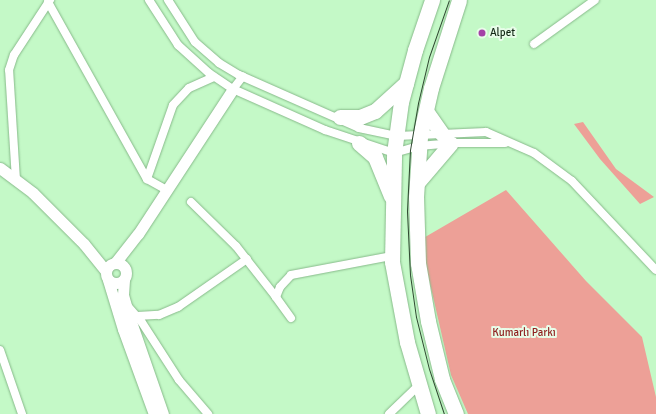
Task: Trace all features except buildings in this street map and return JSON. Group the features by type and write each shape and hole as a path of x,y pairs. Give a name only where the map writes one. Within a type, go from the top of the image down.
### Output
{"highway":[{"path":"428,414 407,342 392,256 394,152 396,136 406,82 432,0"},
{"path":"456,414 442,379 428,321 418,263 416,184 420,141 426,111 459,0"},
{"path":"340,117 360,117 375,111 406,82"},
{"path":"416,184 447,138 426,111"},
{"path":"360,143 375,157 393,202"}],"street":[{"path":"149,0 178,45 214,77 233,89 360,143 394,152 420,141 486,132 534,153 572,181 656,270"},
{"path":"168,0 199,46 219,63 243,76 340,117 368,131 420,141 447,138 506,142"},
{"path":"534,44 595,0"},
{"path":"16,180 8,70 14,55 49,1 147,179 166,190"},
{"path":"115,263 138,234 243,76"},
{"path":"147,179 173,104 189,88 214,77"},
{"path":"0,168 16,180 59,219 114,283 125,275 138,234"},
{"path":"191,202 247,259 291,318"},
{"path":"276,297 283,282 296,272 392,256"},
{"path":"138,316 159,315 178,307 247,259"},
{"path":"154,414 123,329 107,275 109,265 115,263 122,264 125,275 125,303 163,414"},
{"path":"125,303 138,316 170,368 208,414"},
{"path":"0,350 22,414"},
{"path":"389,414 419,385"}],"green space":[{"path":"583,122 616,169 654,197 640,204 600,159 574,124"},
{"name":"Kumarlı Parkı","path":"506,190 586,281 642,337 656,397 656,414 468,414 451,375 420,240"}],"tram line":[{"path":"444,414 429,369 416,317 410,275 407,211 410,150 418,103 429,57 449,0"}],"place":[{"name":"Alpet","path":"482,33"}]}
